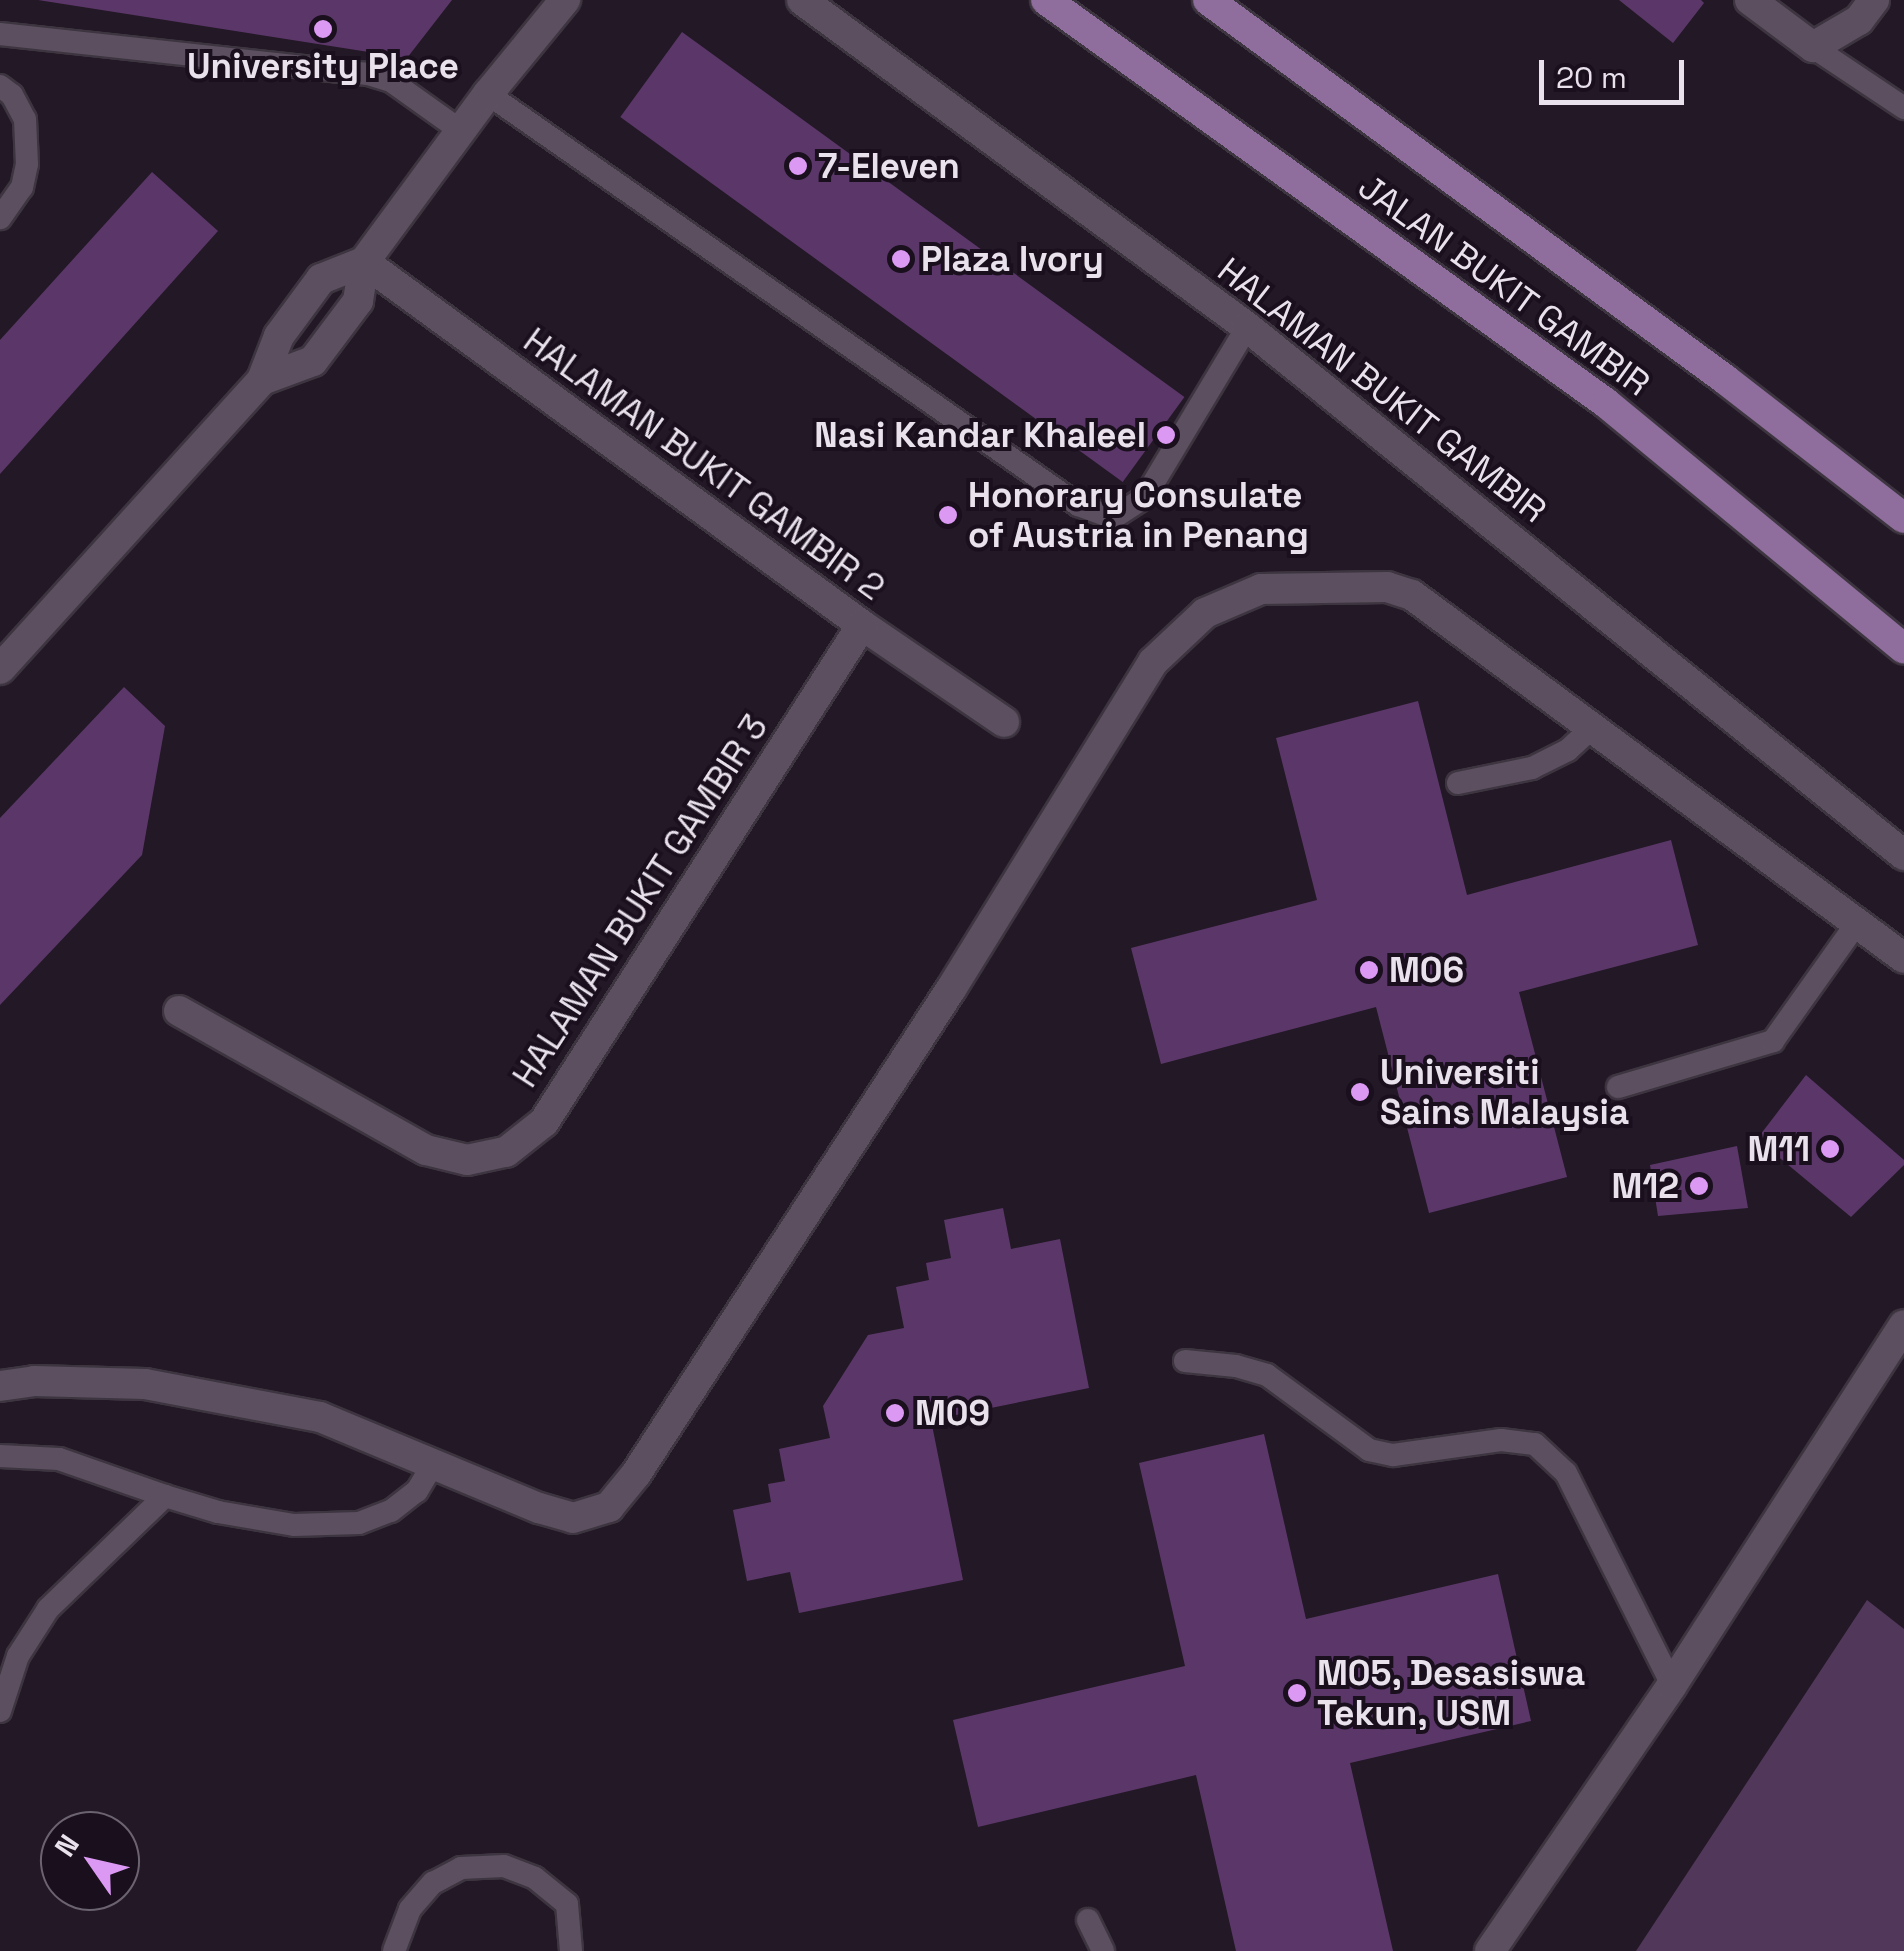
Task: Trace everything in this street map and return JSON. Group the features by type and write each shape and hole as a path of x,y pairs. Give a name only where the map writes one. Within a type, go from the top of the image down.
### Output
{"main road":[{"name":"JALAN BUKIT GAMBIR","path":"1046,0 1606,403 1904,649"},
{"name":"JALAN BUKIT GAMBIR","path":"1208,0 1726,380 1904,518"}],"street":[{"path":"262,380 313,360 358,300 364,262 488,94 565,0"},
{"name":"HALAMAN BUKIT GAMBIR","path":"802,0 1247,327 1904,855"},
{"path":"1750,0 1813,47 1859,20 1874,0"},
{"path":"0,669 262,380 279,336 321,279 364,262"},
{"name":"HALAMAN BUKIT GAMBIR 2","path":"364,262 862,624 1004,722"},
{"path":"0,1386 34,1381 145,1384 320,1417 573,1518 609,1506 636,1474 951,990 1153,662 1205,612 1261,589 1388,587 1412,595 1904,958"},
{"name":"HALAMAN BUKIT GAMBIR 3","path":"179,1011 426,1150 467,1160 506,1152 544,1122 862,624"},
{"path":"1490,1951 1672,1685 1904,1325"}],"lane":[{"path":"0,34 368,74 392,82 461,130"},
{"path":"1813,47 1904,108"},
{"path":"0,86 12,95 25,120 27,164 22,187 0,218"},
{"path":"488,94 1078,505 1113,518 1145,497 1247,327"},
{"path":"1458,783 1532,768 1568,750 1594,726"},
{"path":"1618,1087 1772,1041 1857,923"},
{"path":"1185,1361 1236,1366 1268,1376 1369,1450 1393,1456 1501,1440 1535,1444 1566,1473 1672,1685"},
{"path":"0,1456 59,1459 218,1512 294,1525 358,1523 391,1511 417,1491 434,1463"},
{"path":"0,1711 18,1656 48,1609 165,1496"},
{"path":"394,1951 410,1908 434,1883 461,1868 504,1866 535,1878 567,1904 572,1951"},
{"path":"1088,1920 1103,1951"}],"shaded area":[{"path":"1867,1600 1904,1629 1904,1951 1636,1951"}],"building":[{"name":"University Place","path":"38,0 452,0 407,58"},
{"path":"1619,0 1701,0 1704,3 1673,43"},
{"name":"Plaza Ivory","path":"682,32 1184,397 1123,482 620,117"},
{"path":"152,172 218,231 0,474 0,340"},
{"path":"124,687 165,726 142,855 0,1005 0,818"},
{"name":"M06","path":"1418,701 1467,895 1671,840 1698,945 1519,992 1567,1177 1429,1213 1376,1007 1161,1064 1131,948 1317,900 1276,738"},
{"name":"M11","path":"1806,1075 1904,1160 1904,1165 1851,1217 1757,1139"},
{"name":"M12","path":"1737,1146 1748,1208 1658,1216 1650,1165"},
{"name":"M09","path":"1003,1208 1011,1249 1060,1239 1089,1388 931,1420 963,1580 799,1613 790,1572 747,1581 733,1510 771,1502 768,1484 785,1481 779,1449 830,1438 823,1406 868,1335 904,1328 896,1287 929,1280 926,1263 951,1258 944,1220"},
{"name":"M05, Desasiswa Tekun, USM","path":"1264,1434 1306,1619 1498,1574 1531,1721 1350,1763 1393,1951 1236,1951 1196,1775 978,1827 953,1720 1185,1666 1139,1463"}],"place":[{"name":"University Place","path":"323,29"},
{"name":"7-Eleven","path":"798,166"},
{"name":"Plaza Ivory","path":"901,259"},
{"name":"Nasi Kandar Khaleel","path":"1166,435"},
{"name":"Honorary Consulate of Austria in Penang","path":"948,515"},
{"name":"M06","path":"1369,970"},
{"name":"Universiti Sains Malaysia","path":"1360,1092"},
{"name":"M11","path":"1830,1149"},
{"name":"M12","path":"1699,1186"},
{"name":"M09","path":"895,1413"},
{"name":"M05, Desasiswa Tekun, USM","path":"1297,1693"}]}
